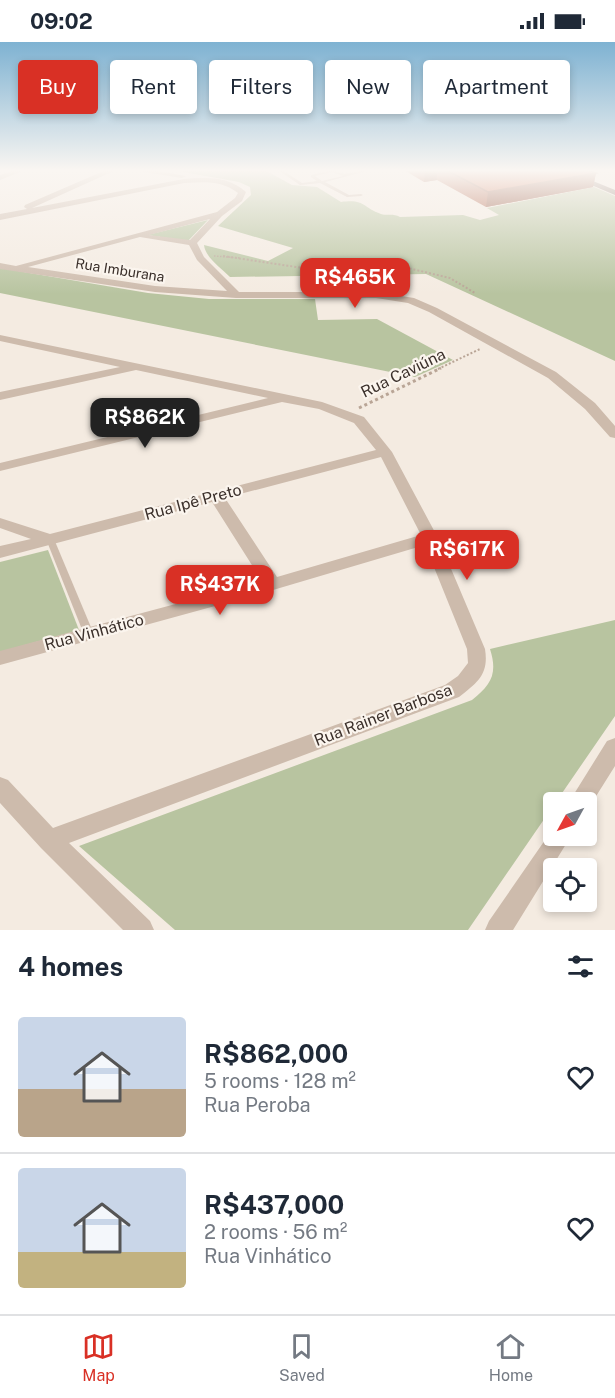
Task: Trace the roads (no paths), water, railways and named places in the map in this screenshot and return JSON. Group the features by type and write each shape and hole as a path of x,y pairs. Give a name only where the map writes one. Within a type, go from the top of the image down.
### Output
{"street":[{"path":"3,217 30,211"},
{"path":"192,243 222,211"},
{"path":"15,267 219,214"},
{"path":"135,236 192,243"},
{"path":"192,243 200,258 236,296"},
{"name":"Rua Imburana","path":"0,266 156,289 236,296 376,295 410,300 433,310 552,375 590,406 615,434"},
{"name":"Rua Rainer Barbosa","path":"2,339 322,406 359,420 385,452 430,538 476,649 478,665 465,681 452,691 49,840"},
{"path":"0,396 139,366"},
{"path":"0,467 282,399"},
{"name":"Rua Ipê Preto","path":"0,552 385,452"},
{"path":"216,496 273,584"},
{"path":"0,523 50,539"},
{"name":"Rua Vinhático","path":"0,658 88,632 273,584 430,538"},
{"path":"586,792 615,747"},
{"path":"0,787 49,840 141,930"},
{"path":"498,930 553,846"}],"lane":[{"path":"50,539 88,632"}]}
